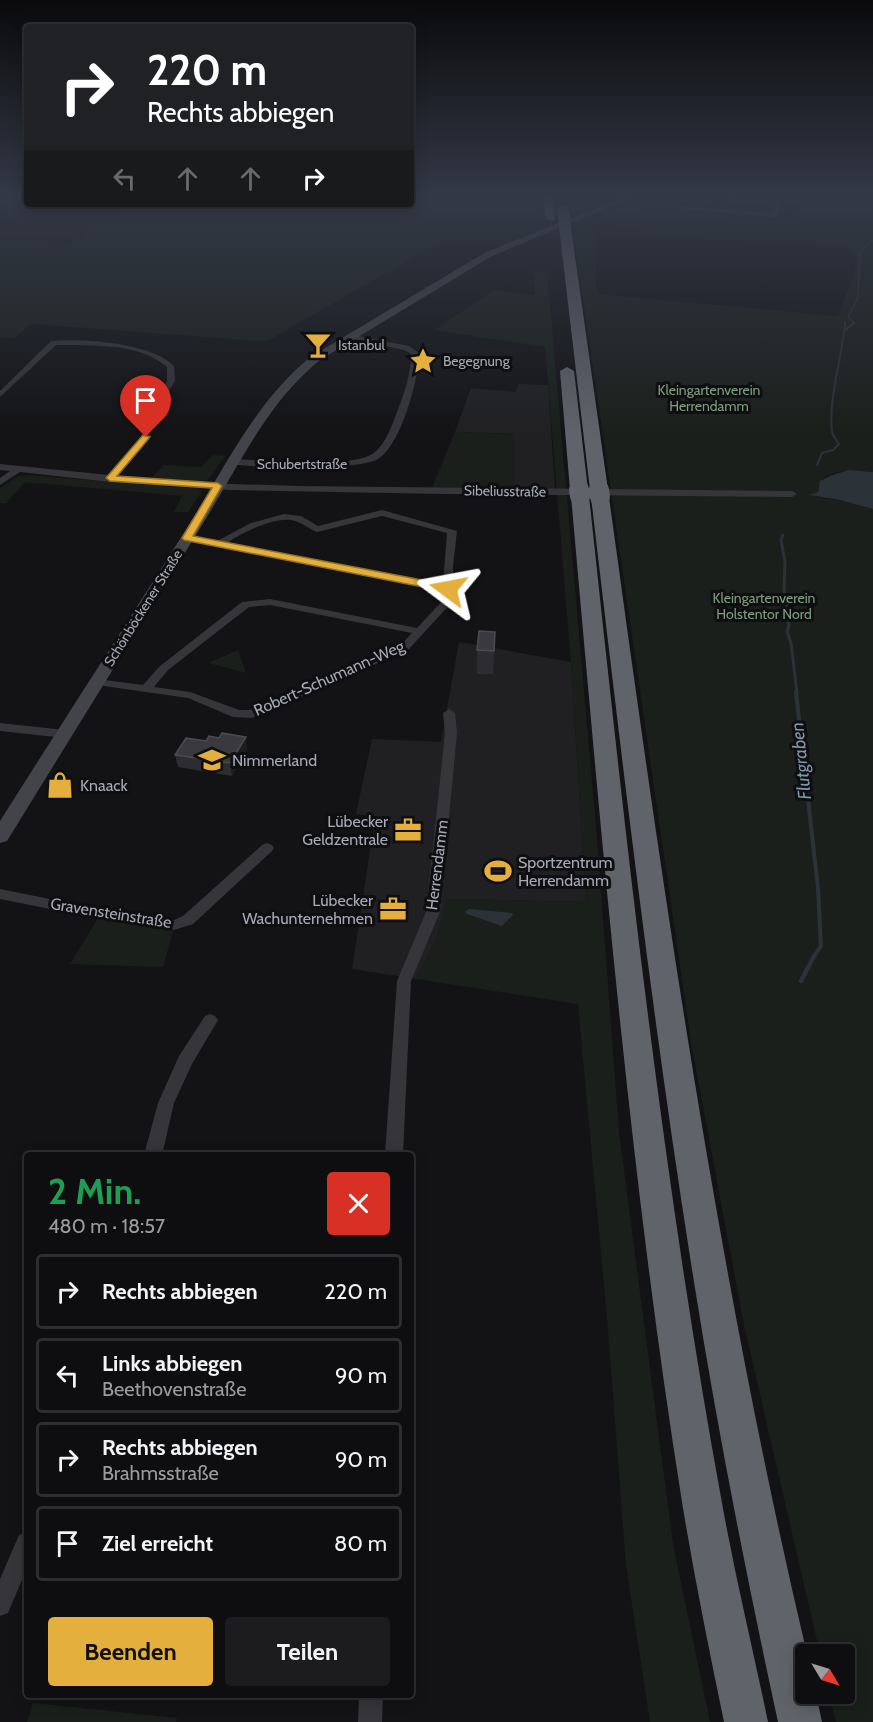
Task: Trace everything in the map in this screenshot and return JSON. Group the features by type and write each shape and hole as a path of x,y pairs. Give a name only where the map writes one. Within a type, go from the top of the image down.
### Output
{"highway":[{"path":"560,275 560,302"},
{"path":"564,275 590,493 629,970 664,1256 702,1504 746,1722"},
{"path":"566,360 630,731 691,1171 741,1448 800,1722"},
{"path":"741,1448 797,1644"},
{"path":"813,1704 819,1722"}],"main road":[{"name":"Schönböckener Straße","path":"0,836 267,408 296,374 351,336 453,275"}],"street":[{"name":"Schubertstraße","path":"234,462 345,465 369,460 380,453 412,384 416,357 412,350 406,348 351,336"},
{"path":"0,395 54,343 134,348 156,355 171,366 172,378 153,412 146,437 110,478"},
{"name":"Sibeliusstraße","path":"0,467 218,486 635,494 792,494"},
{"path":"0,482 18,469"},
{"path":"220,543 271,519 293,516 317,529 382,513 452,531 449,600 420,632"},
{"path":"187,538 448,588"},
{"name":"Robert-Schumann-Weg","path":"147,688 164,668 246,604 270,602 420,632"},
{"name":"Robert-Schumann-Weg","path":"97,682 190,695 237,714 252,714 404,648 420,632"},
{"name":"Herrendamm","path":"394,1152 404,981 433,912 451,733 449,713"},
{"path":"0,727 65,734"},
{"name":"Gravensteinstraße","path":"0,894 100,914 174,925 188,920 267,848"},
{"path":"154,1152 166,1103 185,1061 210,1020"},
{"path":"0,1605 24,1551"},
{"path":"370,1722 371,1698"}],"shaded area":[{"path":"518,384 548,385 555,489 514,488 514,434 455,432 471,388 516,392"},
{"path":"849,470 873,472 873,509 809,495 818,492 820,481"},
{"path":"459,642 571,662 586,902 448,899 437,937 417,979 352,969 375,817 356,814 372,739 441,742"},
{"path":"469,909 512,913 513,915 502,926 467,914 465,912"}],"green space":[{"path":"0,275 382,275 269,340 31,324 15,338 0,338"},
{"path":"534,275 547,275 597,839 619,1132 673,1544 710,1722 650,1722 626,1565 608,1329 578,1004 417,979 437,937 447,899 586,902 571,662 545,347 434,330 494,290 535,295"},
{"path":"580,275 596,275 597,294 838,316 853,275 873,275 873,472 853,471 829,475 820,483 816,497 845,501 873,509 873,1722 836,1722 832,1704 855,1704 855,1644 818,1644 744,1325 692,1048"},
{"path":"455,432 514,434 514,488 432,488"},
{"path":"213,455 225,456 209,479 202,481 152,478 163,465 201,467"},
{"path":"27,475 202,491 188,512 174,512 182,496 25,482 6,503 0,503 0,488 17,477"},
{"path":"238,650 246,673 208,663"},
{"path":"98,918 173,931 163,967 70,964"},
{"path":"33,1703 177,1718 176,1722 27,1722"}],"building":[{"path":"479,631 495,632 494,651 477,650"},
{"path":"222,733 246,737 230,763 175,755 186,738 206,741 209,736 219,738"}],"waterway":[{"name":"Flutgraben","path":"844,331 854,323 848,317 858,297 859,275"},
{"name":"Flutgraben","path":"844,331 845,322"},
{"name":"Flutgraben","path":"817,465 822,453 833,450 839,444 832,432 831,418 844,331"},
{"name":"Flutgraben","path":"783,535 781,540 785,562 784,588 789,625 787,632 791,643 797,693"},
{"name":"Flutgraben","path":"796,692 818,888 821,946 813,958"},
{"name":"Flutgraben","path":"801,981 814,956"}],"place":[{"name":"Istanbul","path":"318,345"},
{"name":"Begegnung","path":"423,361"},
{"name":"Nimmerland","path":"212,760"},
{"name":"Knaack","path":"60,785"},
{"name":"Lübecker Geldzentrale","path":"408,830"},
{"name":"Sportzentrum Herrendamm","path":"498,871"},
{"name":"Lübecker Wachunternehmen","path":"393,909"}],"route":[{"path":"146,437 110,478 218,486 187,538 407,579 448,589"}],"park label":[{"name":"Kleingartenverein Herrendamm","path":"709,398"},
{"name":"Kleingartenverein Holstentor Nord","path":"764,606"}]}
